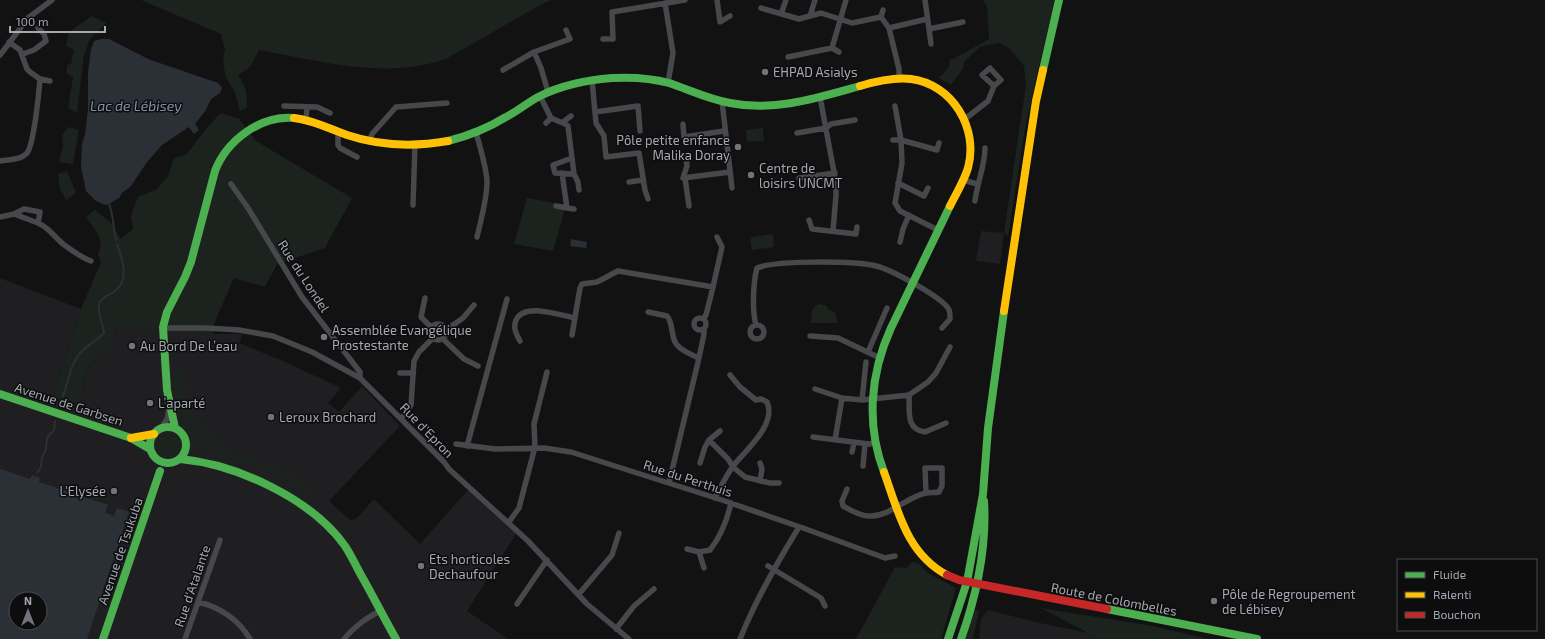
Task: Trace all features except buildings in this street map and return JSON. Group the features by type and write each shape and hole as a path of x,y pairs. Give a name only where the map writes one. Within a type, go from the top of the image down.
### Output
{"street":[{"path":"0,55 5,45 28,18 52,0"},
{"path":"603,39 613,39 612,12 686,0"},
{"path":"717,0 720,22 730,16"},
{"path":"781,14 786,0"},
{"path":"810,16 815,0"},
{"path":"832,48 846,0"},
{"path":"925,0 931,44"},
{"path":"948,639 967,582 983,494 988,428 1019,207 1036,101 1059,0"},
{"path":"666,4 673,53 668,83"},
{"path":"761,8 799,19 821,13 852,22 881,17"},
{"path":"881,17 883,10"},
{"path":"881,17 889,28 899,69 899,78"},
{"path":"889,28 927,19"},
{"path":"929,29 963,22"},
{"path":"23,54 34,50 46,41 44,34 38,28"},
{"path":"503,70 534,52 570,39 566,30"},
{"path":"5,45 20,50 23,54 27,69 34,76 50,81"},
{"path":"788,57 832,48 839,52"},
{"path":"534,52 541,68 548,92"},
{"name":"Route de Colombelles","path":"163,328 170,307 187,273 215,172 226,153 242,137 261,123 279,118 292,118 306,120 369,142 391,145 415,145 447,141 476,132 511,114 525,104 548,92 592,80 621,78 651,80 668,83 709,98 722,101 745,105 766,106 783,105 820,97 885,80 899,78 920,80 938,88 951,98 959,108 965,119 972,146 968,168 963,180 884,342 874,379 872,418 875,443 895,507 910,541 924,560 936,569 948,576 967,582 1256,639"},
{"path":"0,161 21,157 27,153 38,104 40,79"},
{"path":"592,80 596,123 604,136 606,157 640,153 643,180 648,200"},
{"path":"965,119 988,101 994,86"},
{"path":"540,96 551,118 563,122 568,126 574,174 578,182 579,190"},
{"path":"820,97 835,173 836,195 833,231"},
{"path":"722,101 724,131 732,188"},
{"path":"369,142 372,134 396,107 447,102"},
{"path":"284,106 317,107 330,113"},
{"path":"595,112 638,106 640,131"},
{"path":"895,106 901,140 902,163 895,203 900,211 938,230"},
{"path":"306,120 307,107"},
{"path":"563,122 571,116"},
{"path":"546,123 551,118"},
{"path":"797,133 826,128 831,124 855,120"},
{"path":"683,124 684,137 724,131"},
{"path":"338,132 338,145 340,148 357,157"},
{"path":"476,132 486,169 487,182 486,199 478,237"},
{"path":"893,140 901,140 936,150 939,143"},
{"path":"413,205 415,145"},
{"path":"975,201 977,184 985,157 985,148"},
{"path":"572,158 554,165 555,173 574,174"},
{"path":"686,158 687,166 683,178 685,178 688,206"},
{"path":"685,178 730,172"},
{"path":"562,173 567,208"},
{"path":"799,178 835,173"},
{"path":"629,182 643,180"},
{"path":"963,180 977,184"},
{"path":"898,183 924,196 928,188"},
{"name":"Rue du Londel","path":"231,184 248,208 302,297 360,372 360,378"},
{"path":"556,206 574,209"},
{"path":"0,217 14,214 24,209 40,212 38,223"},
{"path":"14,214 48,228 62,244 91,261"},
{"path":"900,242 903,228 909,215"},
{"path":"809,220 812,229 856,234 857,227"},
{"path":"704,329 698,330 694,324 698,319 703,319 706,315 722,247 717,236"},
{"path":"756,326 754,319 754,306 757,268 762,266 841,262 878,266 913,283 950,310 950,319 942,328"},
{"path":"572,335 582,284 597,282 618,271 713,288"},
{"path":"426,298 422,317 432,328"},
{"path":"467,446 507,299"},
{"path":"446,330 463,318 474,305"},
{"path":"868,352 887,308"},
{"path":"520,341 515,333 515,324 518,316 522,312 533,310 575,318"},
{"path":"648,312 667,316 676,344 680,348 699,358"},
{"path":"669,483 704,334 706,324 703,319"},
{"path":"433,338 431,334 432,328 438,324 443,326 446,330 446,335 443,339"},
{"path":"163,328 169,410 176,428"},
{"name":"Rue d'Epron","path":"163,328 239,330 273,336 312,352 360,378 444,462 449,469 509,522 547,560 587,604 629,639"},
{"path":"810,336 838,338 880,358"},
{"path":"433,338 438,340 443,339"},
{"path":"401,419 412,405 412,373 415,358 433,338"},
{"path":"443,339 464,359 478,366"},
{"path":"815,389 842,398 862,400 909,395 928,382 936,373 950,347"},
{"path":"862,400 866,362"},
{"path":"509,522 518,508 535,447 534,424 547,372"},
{"path":"400,373 412,373"},
{"path":"716,498 733,467 763,430 768,419 769,407 765,400 756,400 750,396 730,375"},
{"name":"Avenue de Garbsen","path":"0,394 131,438 150,449"},
{"path":"909,395 911,424 914,428 925,432 946,423"},
{"path":"835,440 842,398"},
{"path":"161,428 168,426 180,430 186,438 187,448 180,459 170,463 160,471 157,459 150,449 150,444 154,434 161,428 169,410"},
{"path":"700,462 709,440 720,431"},
{"path":"131,438 154,434"},
{"path":"813,437 854,443 875,443"},
{"path":"709,440 728,459 733,467 745,477 760,481 779,483"},
{"path":"852,452 854,443"},
{"name":"Rue du Perthuis","path":"456,444 495,449 535,447 571,452 731,503 885,558 895,556"},
{"path":"863,466 865,444"},
{"path":"187,448 194,456 206,463"},
{"path":"157,459 170,463"},
{"path":"180,459 206,463 256,480 284,492 299,501 326,524 345,546 396,639"},
{"path":"760,464 762,469 760,481"},
{"path":"846,489 842,501 843,506 868,516 876,515 891,511 895,507 926,493 939,492 942,486 942,468 925,468 926,493"},
{"name":"Avenue de Tsukuba","path":"104,639 160,471"},
{"path":"961,639 978,584 986,529 983,494"},
{"path":"686,549 699,552 710,550 724,527 731,503"},
{"path":"740,639 771,568 800,527"},
{"path":"579,594 612,555 618,533"},
{"name":"Rue d'Atalante","path":"186,639 220,540"},
{"path":"699,552 704,568"},
{"path":"517,604 547,560"},
{"path":"771,568 821,598 825,606"},
{"path":"616,629 634,606 654,589"},
{"path":"198,602 211,605 223,611 245,630 250,639"},
{"path":"344,639 354,627 380,611"}],"shaded area":[{"path":"141,0 552,0 542,4 446,59 423,65 399,68 352,66 259,50 250,67 238,75 245,87 247,98 247,108 240,111 235,93 225,75 223,58 225,50 221,34"},
{"path":"983,0 1055,0 1025,129 1008,236 1004,233 1026,84 1024,66 1010,49 999,43 980,47 964,62 963,68 951,85 939,78 949,67 950,59 953,59 989,39 987,7"},
{"path":"92,16 106,23 90,39 84,55 77,113 68,108 73,77 67,74 67,65 71,64 74,50 66,46 69,32"},
{"path":"221,113 239,119 256,141 352,198 325,248 277,264 265,287 234,278 214,324 213,334 137,328 131,321 125,326 116,325 112,347 86,368 80,405 52,397 81,309 101,262 98,253 100,248 100,239 86,217 95,210 111,223 121,239 133,229 131,215 138,197 156,190 168,176 174,158 186,155 209,125"},
{"path":"69,127 79,130 73,164 59,162 63,146 62,135"},
{"path":"763,128 764,141 747,142 746,130"},
{"path":"67,171 76,193 66,200 60,189 58,174"},
{"path":"527,198 566,205 553,251 514,244"},
{"path":"981,231 1004,233 1000,264 976,261"},
{"path":"773,234 774,247 752,250 750,237"},
{"path":"0,278 81,309 52,397 80,405 86,368 112,347 116,325 131,320 213,334 243,334 239,343 283,361 341,388 328,403 339,412 362,386 400,426 329,501 351,521 353,519 355,520 374,499 420,544 468,490 516,534 467,611 508,639 0,639"},
{"path":"819,304 825,305 829,310 836,313 837,323 811,323 811,314 813,309"},
{"path":"176,371 185,375 188,405 202,425 214,434 232,453 278,468 307,485 320,503 295,485 268,471 200,447 193,427 190,423 177,414 172,372"},
{"path":"175,420 185,423 192,432 195,442 194,452 191,449 187,433"},
{"path":"168,431 178,435 182,445 178,455 168,459 158,455 154,445 158,435"},
{"path":"199,452 269,478 296,492 309,501 308,503 278,483 201,458 198,456"},
{"path":"912,562 918,563 928,573 956,588 941,639 856,639 895,567 906,568"},
{"path":"1041,608 1153,626 1208,639 1095,639 1092,635"},
{"path":"974,610 979,611 973,639 965,639"},
{"path":"988,610 1040,623 1117,639 979,639 981,619"}],"water":[{"name":"Lac de Lébisey","path":"109,39 148,59 218,83 222,88 220,93 211,99 206,110 195,124 199,130 194,134 189,127 162,145 147,162 131,186 122,193 119,198 105,205 96,201 86,191 81,167 82,144 85,135 88,109 88,72 91,49 94,41"},
{"path":"571,239 587,242 586,248 570,246"},
{"path":"0,469 30,479 32,475 40,478 39,482 108,505 105,513 114,516 117,508 129,512 87,639 0,639"}],"waterway":[{"path":"109,204 112,213 116,240"},
{"path":"63,396 72,366 78,356 104,333 99,313 100,302 103,298 115,291 120,286 124,275 123,262 117,244"},
{"path":"37,473 41,467 42,457 46,449 47,438 54,430 55,421"}],"traffic: fast":[{"path":"1043,70 1059,0"},
{"path":"448,141 492,125 548,92 593,80 612,78 641,78 655,80 669,83 707,97 730,103 763,106 779,105 812,99 860,86"},
{"path":"175,428 167,390 163,327 167,312 191,262 215,171 220,160 228,149 247,132 258,125 269,121 282,118 294,118"},
{"path":"884,472 878,454 873,418 875,381 879,363 891,328 950,206"},
{"path":"948,639 967,582 983,494 988,428 1004,311"},
{"path":"0,394 131,438 150,449"},
{"path":"172,427 181,432 185,438 186,445 185,452 181,458 172,463 164,463 155,458 151,452 150,441 155,432 161,428 172,427"},
{"path":"180,459 202,462 248,476 293,499 313,513 331,529 345,546 396,639"},
{"path":"103,639 160,471"},
{"path":"961,639 972,605 980,571 985,519 984,501"},
{"path":"1107,609 1257,639"}],"traffic: slow":[{"path":"1004,311 1036,101 1043,70"},
{"path":"860,86 886,80 911,79 926,83 939,89 959,110 966,124 970,138 970,153 968,168 950,206"},
{"path":"294,118 315,123 359,139 384,143 410,145 448,141"},
{"path":"131,438 154,434"},
{"path":"884,472 900,516 913,543 922,556 933,566 947,575"}],"traffic: jam":[{"path":"947,575 959,580 1107,609"}],"place":[{"name":"EHPAD Asialys","path":"765,72"},
{"name":"Pôle petite enfance Malika Doray","path":"738,147"},
{"name":"Centre de loisirs UNCMT","path":"751,175"},
{"name":"Assemblée Evangélique Prostestante","path":"324,337"},
{"name":"Au Bord De L’eau","path":"132,346"},
{"name":"L’aparté","path":"150,403"},
{"name":"Leroux Brochard","path":"271,417"},
{"name":"L'Elysée","path":"114,491"},
{"name":"Ets horticoles Dechaufour","path":"421,566"},
{"name":"Pôle de Regroupement de Lébisey","path":"1214,601"}]}
